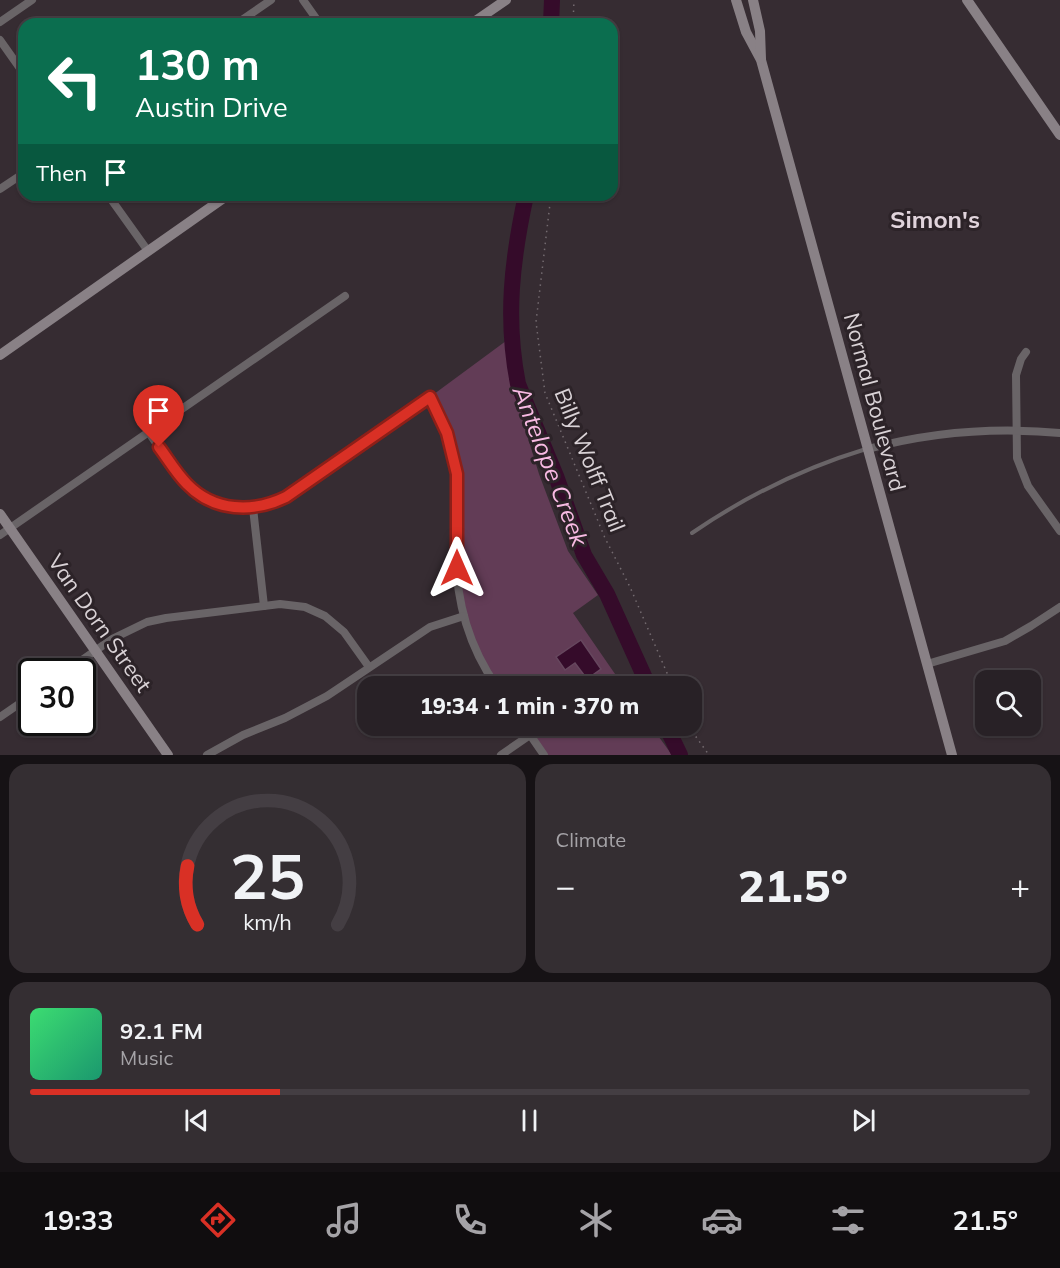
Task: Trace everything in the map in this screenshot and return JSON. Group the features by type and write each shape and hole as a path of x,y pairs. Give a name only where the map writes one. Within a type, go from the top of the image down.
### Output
{"main road":[{"path":"480,18 506,0"},
{"name":"Normal Boulevard","path":"736,0 746,32 761,60"},
{"name":"Normal Boulevard","path":"753,0 759,24 761,60 952,755"},
{"path":"968,1 1060,135"},
{"path":"0,354 219,201"},
{"name":"Van Dorn Street","path":"0,514 168,755"}],"street":[{"path":"0,22 32,0"},
{"path":"245,18 271,0"},
{"path":"303,0 316,18"},
{"path":"0,40 18,66"},
{"path":"0,189 18,177"},
{"path":"112,201 147,251"},
{"path":"0,536 345,296"},
{"path":"1026,352 1017,367 1016,375 1017,452 1028,486 1060,531"},
{"path":"149,433 179,475 200,495 226,506 253,508 286,497 430,397 447,433 457,474 456,554 464,616 476,653 490,676"},
{"path":"868,449 937,434 1016,430 1060,433"},
{"path":"253,508 264,606"},
{"path":"86,658 129,630 147,622 291,604 305,607 325,616 344,632 369,668"},
{"path":"927,664 1005,641 1060,607"},
{"path":"207,755 243,735 305,709 430,627 464,616"},
{"path":"0,717 18,705"},
{"path":"501,755 529,736"},
{"path":"531,736 544,755"}],"lane":[{"path":"692,533 733,506 782,480 840,457 868,449"}],"path":[{"path":"573,18 574,0"},
{"name":"Billy Wolff Trail","path":"550,201 536,322 544,393 605,537 630,586 668,676"},
{"path":"695,736 709,755"}],"shaded area":[{"path":"518,332 520,379 527,435 568,551 598,595 573,613 616,676 490,676 476,653 458,582 458,496 453,452 430,397"},
{"path":"581,640 601,669 591,676 585,676 575,663 565,670 556,657"},
{"path":"531,736 658,736 672,755 544,755"}],"waterway":[{"name":"Antelope Creek","path":"551,18 552,0"},
{"name":"Antelope Creek","path":"525,201 514,266 511,312 518,384 556,476 584,555 607,594 644,676"},
{"name":"Antelope Creek","path":"671,736 680,755"}],"district":[{"name":"Simon's","path":"935,219"}],"route":[{"path":"159,447 179,475 200,495 226,506 253,508 286,497 430,397 447,433 457,474 457,568"}]}
